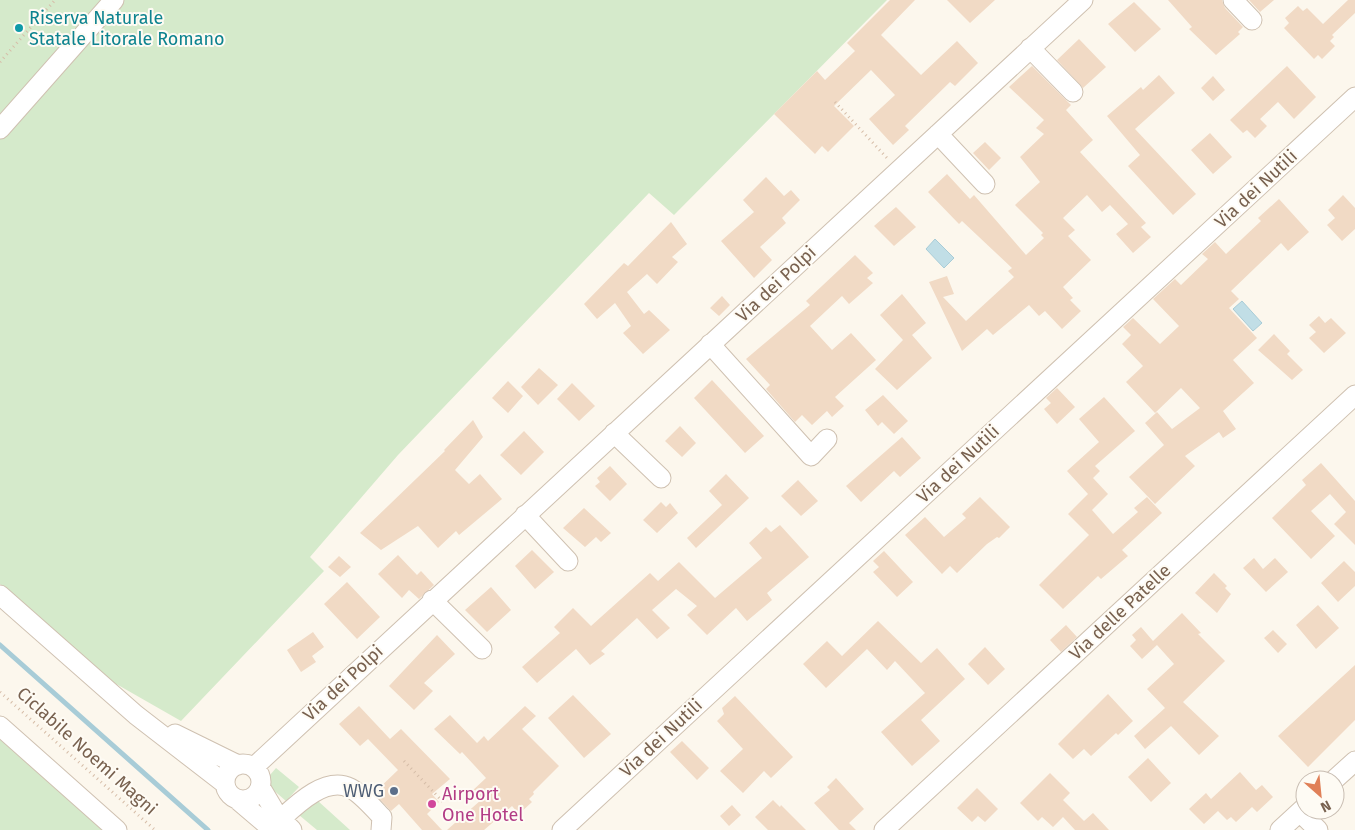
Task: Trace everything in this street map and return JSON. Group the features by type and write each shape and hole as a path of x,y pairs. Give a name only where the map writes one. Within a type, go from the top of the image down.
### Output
{"street":[{"path":"0,129 114,0"},
{"name":"Via dei Polpi","path":"246,766 314,709 1083,0"},
{"path":"1233,0 1252,20"},
{"path":"1030,48 1073,92"},
{"name":"Via dei Nutili","path":"562,830 1355,98"},
{"path":"938,134 985,184"},
{"path":"710,344 811,456 827,439"},
{"name":"Via delle Patelle","path":"884,830 1355,395"},
{"path":"614,433 661,478"},
{"path":"525,515 568,560"},
{"path":"0,595 136,715 224,783 231,797 282,826"},
{"path":"432,600 482,649"},
{"path":"136,715 246,766 263,778 261,788 251,798 239,801"},
{"path":"0,726 116,830"},
{"path":"1345,770 1355,761"},
{"path":"224,783 226,774 246,766"},
{"path":"282,826 306,797 331,787 344,786 356,792 382,817 381,830"},
{"path":"261,788 282,826"},
{"path":"1280,830 1295,816"}],"path":[{"path":"0,62 55,0"},
{"path":"835,102 899,170"},
{"name":"Ciclabile Noemi Magni","path":"0,692 155,830"},
{"path":"404,761 445,804"}],"green space":[{"path":"0,0 887,0 674,215 649,193 398,455 310,557 324,571 181,721 104,677 0,584"},
{"path":"0,731 111,830 0,830"},
{"path":"276,768 299,787 286,801 264,782"},
{"path":"318,801 350,830 317,830 299,815"}],"water":[{"path":"935,239 954,258 944,268 926,249"},
{"path":"1242,301 1262,323 1253,331 1233,309"}],"building":[{"path":"890,0 915,0 881,35 921,75 957,41 978,63 955,86 950,82 905,126 909,130 893,145 869,119 895,95 871,70 834,106 854,126 828,152 822,146 815,154 774,114 817,71 825,80 855,51 847,43"},
{"path":"947,0 995,0 970,23"},
{"path":"1168,0 1222,0 1225,8 1243,27 1238,32 1240,34 1216,55 1189,29 1192,27"},
{"path":"1249,0 1274,0 1260,12"},
{"path":"1348,0 1355,0 1355,13 1332,35 1334,37 1330,41 1335,46 1322,59 1318,55 1314,59 1284,28 1289,23 1285,18 1298,6 1303,11 1307,8 1323,24"},
{"path":"1134,2 1161,29 1135,52 1108,24"},
{"path":"1079,39 1106,67 1083,88 1057,60"},
{"path":"1032,66 1071,105 1066,110 1093,140 1080,152 1146,223 1141,227 1151,237 1133,253 1116,234 1128,224 1110,205 1102,212 1087,195 1063,218 1075,230 1068,236 1091,260 1063,287 1073,298 1070,300 1081,311 1062,329 1045,311 1039,316 1029,305 993,335 987,329 962,351 929,282 947,276 954,294 943,297 966,321 1014,277 1008,271 1012,268 962,221 959,224 928,192 947,174 970,199 974,195 1026,255 1044,238 1041,235 1043,233 1015,205 1040,182 1020,157 1044,134 1036,128 1044,120 1009,87"},
{"path":"1287,66 1316,97 1294,119 1278,102 1260,119 1267,126 1255,138 1247,130 1243,133 1230,120"},
{"path":"1159,75 1175,93 1135,129 1196,194 1173,215 1128,166 1140,155 1107,116 1141,87 1143,90"},
{"path":"1213,76 1225,90 1213,101 1201,88"},
{"path":"1210,133 1232,157 1213,174 1191,150"},
{"path":"985,142 1001,158 989,170 973,153"},
{"path":"766,177 784,196 791,190 800,200 782,218 786,223 760,247 772,260 754,278 721,241 754,212 743,200"},
{"path":"1343,195 1355,208 1355,229 1342,241 1327,225 1335,218 1328,210"},
{"path":"1279,199 1309,232 1288,251 1281,243 1231,291 1239,299 1229,308 1257,338 1233,360 1254,383 1223,411 1236,429 1223,438 1219,432 1185,456 1195,466 1155,504 1129,477 1164,445 1145,423 1157,412 1172,429 1200,408 1181,388 1155,413 1126,382 1143,366 1122,344 1131,335 1123,327 1133,318 1160,344 1179,326 1153,299 1175,279 1181,285 1208,259 1202,254 1215,242 1226,254 1261,221 1258,218"},
{"path":"896,207 916,227 894,246 874,226"},
{"path":"671,222 687,244 672,257 678,262 657,284 647,274 627,292 644,314 649,310 670,330 643,354 623,333 631,326 615,303 597,319 584,304 624,263 628,266"},
{"path":"855,255 873,273 867,278 873,283 849,304 842,296 810,326 832,350 851,333 876,360 835,397 844,406 832,417 827,411 812,425 802,415 795,422 766,389 770,385 746,359 810,305 806,301"},
{"path":"902,294 926,323 912,335 932,358 897,390 875,369 903,340 880,315"},
{"path":"722,296 730,305 719,316 710,308"},
{"path":"1319,316 1325,323 1331,318 1346,333 1324,353 1309,338 1316,332 1309,325"},
{"path":"1274,334 1290,351 1287,354 1303,370 1292,380 1258,350"},
{"path":"539,368 558,385 538,405 521,387"},
{"path":"712,380 764,436 745,453 694,398"},
{"path":"508,381 523,396 508,413 492,398"},
{"path":"572,383 595,406 579,421 557,399"},
{"path":"1057,388 1075,407 1057,424 1044,409 1051,403 1046,398"},
{"path":"883,395 908,421 894,434 882,422 878,426 865,410"},
{"path":"1104,397 1135,431 1095,466 1100,471 1093,478 1108,494 1092,510 1113,534 1138,512 1134,508 1147,497 1162,513 1122,550 1128,556 1101,579 1098,576 1063,609 1039,585 1089,535 1068,514 1088,494 1067,471 1099,442 1079,419"},
{"path":"473,420 483,437 455,470 469,484 480,474 502,499 459,535 456,531 438,548 418,526 381,550 360,533 445,451"},
{"path":"680,426 696,443 682,457 665,441"},
{"path":"524,431 544,452 521,475 500,455"},
{"path":"902,437 921,458 900,477 894,471 861,502 846,486"},
{"path":"1321,463 1355,501 1355,545 1334,524 1346,512 1330,494 1311,511 1335,536 1311,559 1272,518 1306,485 1302,480"},
{"path":"610,466 627,484 610,501 595,486 600,482 597,478"},
{"path":"726,474 749,498 696,548 687,538 722,505 709,491"},
{"path":"798,480 818,501 801,516 781,496"},
{"path":"980,497 1010,527 999,538 997,537 987,544 957,573 950,566 942,574 905,535 925,517 944,537 966,518 962,514"},
{"path":"661,502 666,507 670,503 678,513 657,533 643,520"},
{"path":"584,508 611,533 601,542 596,537 585,547 563,528"},
{"path":"780,525 809,557 767,593 772,600 747,621 736,608 707,635 687,615 697,606 676,589 652,610 670,628 657,639 637,618 601,651 605,654 590,665 576,649 537,683 522,667 560,633 554,627 573,608 591,626 650,573 658,581 679,562 715,598 762,558 749,543 766,527 771,532"},
{"path":"532,550 554,572 535,589 515,566"},
{"path":"884,551 913,582 897,597 873,572 879,567 873,561"},
{"path":"398,555 417,575 421,571 434,585 419,599 409,590 402,598 378,574"},
{"path":"339,556 351,567 340,577 328,567"},
{"path":"1254,558 1263,569 1275,558 1288,572 1266,592 1243,568"},
{"path":"1344,561 1355,572 1355,586 1338,602 1321,583"},
{"path":"1214,573 1227,586 1225,588 1231,594 1217,613 1195,593"},
{"path":"347,582 380,617 357,639 324,604"},
{"path":"491,587 511,610 487,632 465,610"},
{"path":"1318,605 1339,628 1316,649 1296,625"},
{"path":"1182,613 1201,633 1198,634 1225,661 1183,702 1219,736 1199,755 1171,726 1145,749 1134,736 1165,708 1147,689 1174,664 1157,645 1142,659 1130,646 1136,640 1132,635 1141,627 1153,641"},
{"path":"878,621 921,663 937,648 965,679 921,720 940,741 912,766 881,732 925,693 895,661 887,670 867,649 826,688 803,664 827,641 842,656"},
{"path":"1066,625 1077,637 1061,652 1050,640"},
{"path":"1273,630 1287,644 1278,653 1264,638"},
{"path":"313,632 324,647 312,656 316,662 301,672 287,650"},
{"path":"437,635 455,654 424,683 433,691 414,710 389,686"},
{"path":"985,647 1005,669 988,685 968,664"},
{"path":"1355,665 1355,720 1308,767 1278,736"},
{"path":"1108,694 1133,721 1118,735 1116,733 1091,756 1084,749 1073,759 1058,744"},
{"path":"573,695 611,734 584,758 548,718"},
{"path":"735,696 793,757 771,778 764,771 743,793 720,771 743,749 717,721 724,714 722,708"},
{"path":"359,706 390,739 401,729 450,779 432,794 439,802 427,814 442,830 422,830 399,804 391,811 374,793 398,770 368,739 360,746 339,724"},
{"path":"525,706 536,716 522,729 559,766 533,792 534,794 529,799 532,802 519,814 512,806 484,830 447,830 481,800 471,792 486,778 462,752 460,754 434,729 450,715 477,743 484,736 488,741"},
{"path":"682,741 709,768 697,780 670,752"},
{"path":"1148,758 1171,783 1151,802 1128,777"},
{"path":"1240,772 1256,790 1262,785 1273,797 1257,812 1252,807 1236,822 1231,817 1227,820 1218,811 1204,824 1189,809 1206,793 1211,799"},
{"path":"1050,773 1070,793 1063,800 1084,821 1093,813 1109,830 1075,830 1063,817 1053,827 1042,817 1038,821 1020,803"},
{"path":"836,778 864,809 849,823 856,830 839,830 814,803 830,790 827,787"},
{"path":"977,788 998,809 985,822 978,816 972,822 957,808"},
{"path":"773,800 780,807 781,805 806,830 768,830 755,817"},
{"path":"732,805 741,815 729,826 720,816"}],"waterway":[{"path":"0,645 208,830"}],"place":[{"name":"Riserva Naturale Statale Litorale Romano","path":"19,28"},
{"name":"WWG","path":"394,791"},
{"name":"Airport One Hotel","path":"432,804"}]}
